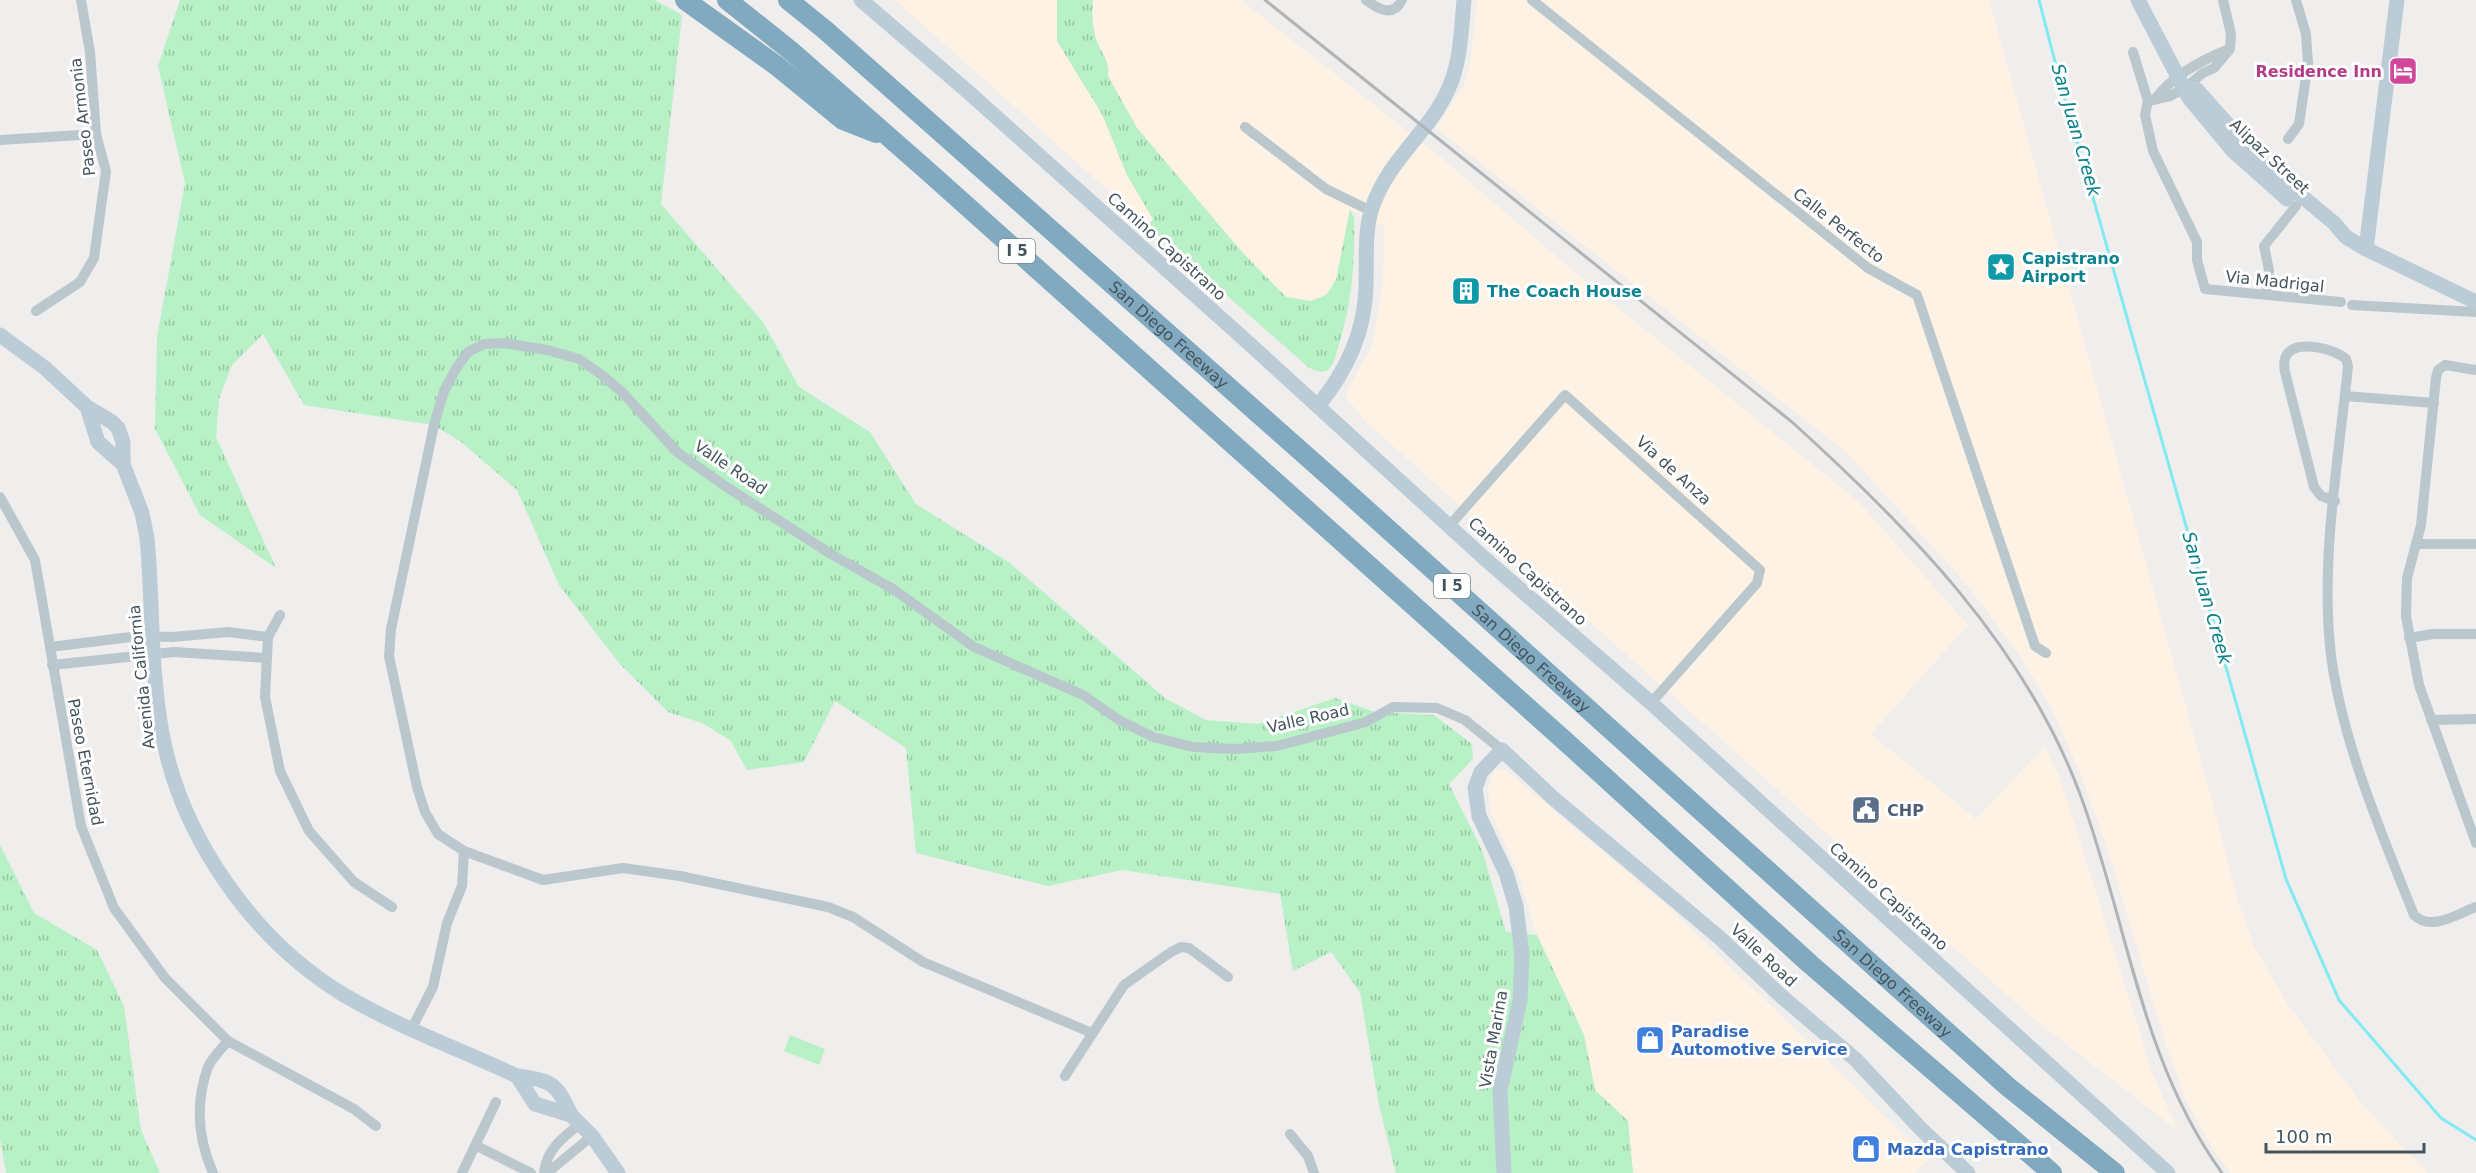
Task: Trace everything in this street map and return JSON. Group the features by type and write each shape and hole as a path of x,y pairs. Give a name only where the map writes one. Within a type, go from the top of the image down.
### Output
{"highway":[{"path":"685,0 777,66 843,120 886,137"},
{"name":"I 5","path":"727,0 791,51 886,137 931,174 1565,741 1810,964 2052,1173"},
{"name":"San Diego Freeway","path":"788,0 824,29 1330,477 2007,1086 2115,1173"}],"street":[{"name":"Paseo Armonia","path":"36,311 80,282 94,258 106,171 96,134 90,51 81,0"},
{"name":"Camino Capistrano","path":"861,0 966,90 1651,703 2168,1173"},
{"path":"1366,0 1381,10 1394,9 1402,0"},
{"path":"1318,406 1335,385 1345,367 1364,320 1366,249 1371,211 1391,168 1430,119 1448,90 1456,69 1464,0"},
{"name":"Calle Perfecto","path":"1532,0 1868,268 1917,295 2035,646 2046,653"},
{"name":"Alipaz Street","path":"2138,0 2182,82 2188,98 2233,151 2296,206 2329,230 2476,302"},
{"path":"2152,100 2170,96 2182,82 2214,68 2230,49 2231,34 2223,0"},
{"path":"2288,139 2299,124 2307,63 2306,34 2296,0"},
{"path":"2366,249 2397,0"},
{"name":"Via Madrigal","path":"2133,52 2152,100 2145,115 2153,151 2197,242 2197,260 2205,289 2346,303 2476,312"},
{"name":"Alipaz Street","path":"2182,82 2197,90 2262,163 2334,223 2345,236"},
{"path":"1245,127 1326,189 1371,211"},
{"path":"0,140 96,134"},
{"path":"2266,294 2269,270 2264,246 2296,206"},
{"name":"Avenida California","path":"0,335 45,368 87,407 105,416 118,428 123,442 123,464"},
{"name":"Valle Road","path":"1092,1033 923,962 853,917 828,907 680,876 623,868 543,880 464,851 438,834 420,800 394,686 390,643 422,478 444,391 468,352 484,344 504,343 579,359 622,393 677,452 725,486 831,554 893,589 974,647 1083,695 1119,720 1153,737 1193,747 1234,749 1277,746 1366,723 1393,707 1437,708 1465,720 1502,750 1552,797 1720,938 1780,995 1855,1059 1922,1130 1968,1173"},
{"path":"2335,501 2321,496 2314,487 2286,376 2285,358 2289,351 2303,348 2341,354 2348,366 2328,606 2330,647 2335,681 2376,818 2414,915 2420,921 2428,924 2476,907"},
{"path":"2476,370 2445,365 2438,370 2421,525 2407,578 2406,616 2419,686 2476,843"},
{"name":"Via de Anza","path":"1450,525 1565,395 1642,462 1760,570 1757,583 1753,588 1651,703"},
{"path":"2345,396 2434,403"},
{"name":"Avenida California","path":"87,407 98,442 123,464 131,480 147,538 162,732 170,766 186,811 216,867 260,924 316,975 369,1009 517,1076 552,1082 560,1091 575,1120 592,1136 618,1173"},
{"name":"Paseo Eternidad","path":"0,497 35,560 81,826 114,908 165,978 228,1041 354,1109 376,1126"},
{"path":"2416,544 2476,544"},
{"path":"280,615 268,637 265,697 280,771 294,805 309,831 354,882 392,907"},
{"path":"227,655 228,632"},
{"path":"50,647 228,632 268,637"},
{"path":"2409,638 2433,634 2476,634"},
{"path":"86,643 87,661"},
{"path":"52,665 155,653 210,652 267,658"},
{"path":"2431,720 2476,719"},
{"name":"Vista Marina","path":"1502,750 1481,772 1474,788 1479,816 1506,873 1516,906 1522,954 1520,1000 1500,1091 1504,1173"},
{"path":"412,1028 433,987 447,923 462,886 464,851"},
{"path":"1065,1076 1125,985 1181,947 1201,955 1228,977"},
{"path":"213,1173 202,1148 198,1108 208,1065 228,1041"},
{"name":"Avenida California","path":"517,1076 535,1104 575,1120"},
{"path":"462,1173 477,1146 496,1102"},
{"path":"545,1173 551,1153 575,1120"},
{"path":"1290,1134 1308,1156 1314,1173"},
{"path":"545,1173 592,1136"},
{"path":"477,1146 531,1173"}],"shaded area":[{"path":"895,0 1057,0 1057,41 1102,114 1127,175 1153,219 1148,226"},
{"path":"1093,0 1241,0 1443,159 1598,292 1858,501 1968,625 1871,734 1976,819 2044,747 2060,778 2153,1075 2178,1131 2035,1020 1363,419 1345,395 1373,344 1383,284 1384,226 1350,210 1336,280 1326,295 1311,301 1286,297 1241,251 1137,128 1108,76 1109,66 1096,39 1092,16"},
{"path":"1477,0 1989,0 2237,898 2254,946 2287,1003 2362,1104 2428,1173 2231,1173 2216,1154 2186,1100 2166,1045 2109,854 2081,775 2049,703 2017,652 1969,587 1848,454 1436,128 1463,87 1470,65"},
{"path":"1495,769 1506,770 1672,910 1929,1159 1915,1173 1633,1173 1628,1121 1595,1090 1584,1035 1537,935 1518,874 1490,811 1488,788"}],"green space":[{"path":"180,0 655,0 682,15 661,204 763,322 799,387 870,432 916,504 1010,563 1165,698 1206,720 1258,724 1335,698 1375,712 1434,715 1472,744 1473,759 1449,784 1482,850 1506,932 1537,935 1584,1035 1595,1090 1628,1121 1633,1173 1396,1173 1379,1105 1360,992 1331,952 1293,971 1280,894 1122,870 1048,886 916,853 906,748 835,701 804,762 747,770 730,740 702,723 668,712 619,663 559,585 517,490 460,441 433,425 304,405 263,334 232,365 219,399 216,437 276,568 200,515 155,429 157,337 185,183 158,66"},
{"path":"1057,0 1093,0 1094,30 1106,61 1108,76 1137,128 1241,251 1286,297 1311,301 1326,295 1336,280 1350,209 1354,218 1352,284 1343,331 1329,369 1321,372 1308,367 1148,226 1153,219 1127,175 1102,114 1057,41"},
{"path":"0,845 34,913 97,950 124,1006 141,1130 160,1173 6,1173 0,1139"},
{"path":"790,1035 825,1049 819,1065 784,1051"}],"waterway":[{"name":"San Juan Creek","path":"2039,0 2286,879 2339,1000 2441,1118 2476,1140"}],"railway":[{"path":"1265,0 1792,422 1878,503 1958,591 1995,638 2028,687 2056,739 2080,794 2097,843 2138,990 2154,1037 2172,1084 2194,1130 2222,1173"}],"place":[{"name":"Residence Inn","path":"2403,71"},
{"name":"Capistrano Airport","path":"2001,267"},
{"name":"The Coach House","path":"1466,291"},
{"name":"CHP","path":"1866,810"},
{"name":"Paradise Automotive Service","path":"1650,1040"},
{"name":"Mazda Capistrano","path":"1866,1149"}]}
